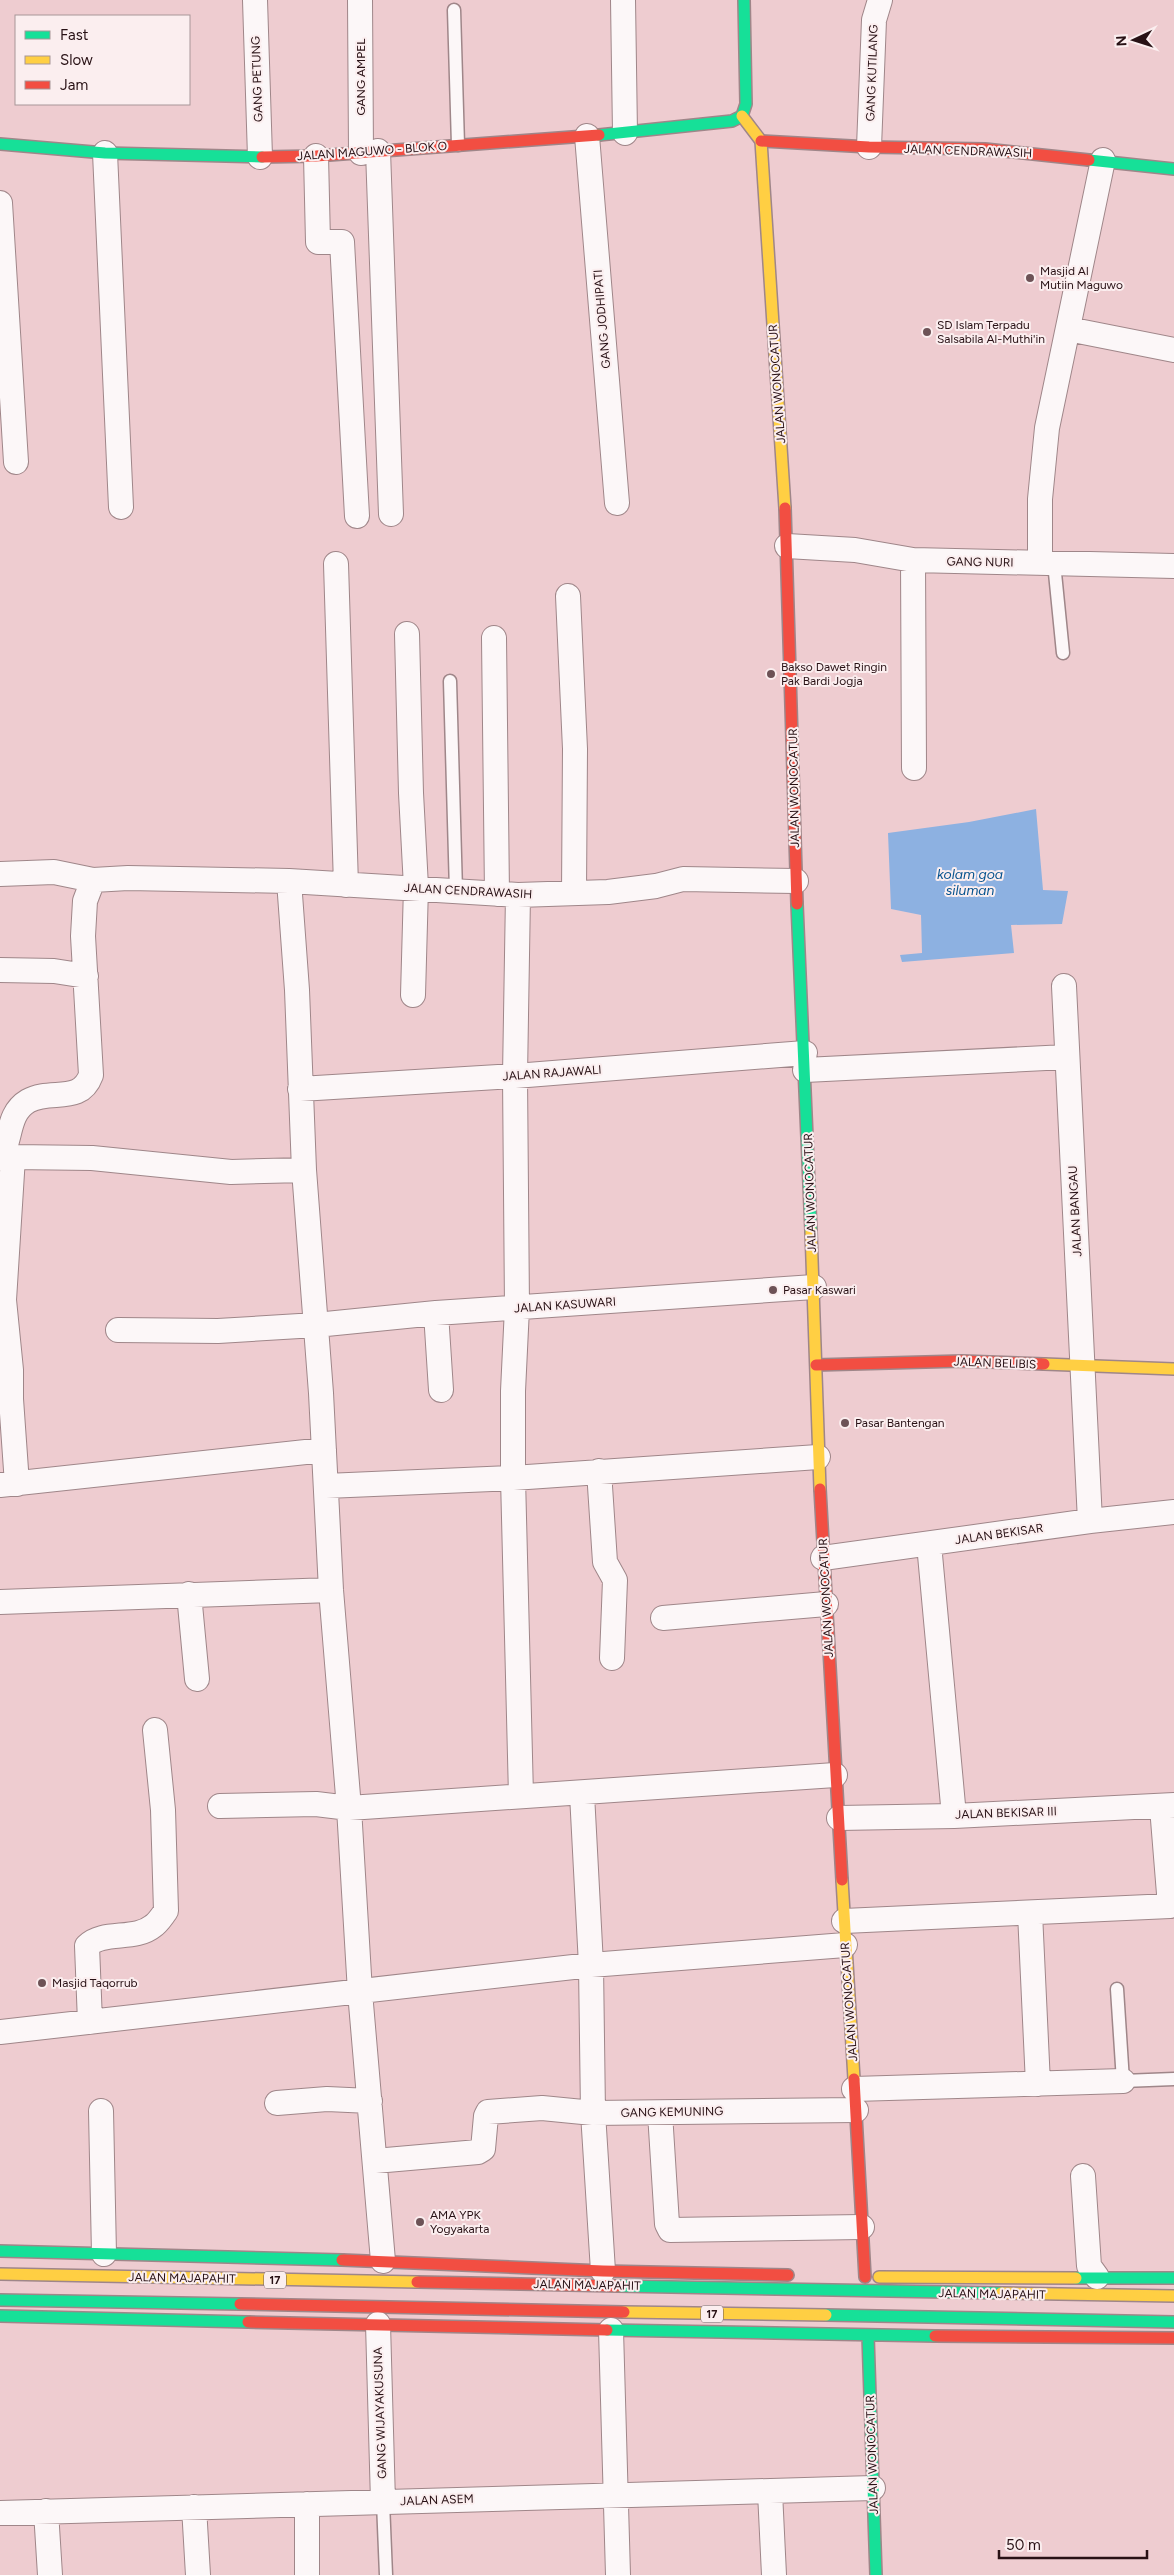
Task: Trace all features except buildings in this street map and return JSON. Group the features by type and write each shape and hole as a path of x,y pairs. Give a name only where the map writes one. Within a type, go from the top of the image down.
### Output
{"main road":[{"path":"744,0 746,104 742,116 761,141"},
{"name":"JALAN MAGUWO - BLOK O","path":"0,144 105,153 260,158 316,156 625,133 732,121 742,116"},
{"name":"JALAN CENDRAWASIH","path":"761,141 869,147 985,149 1174,169"},
{"name":"JALAN WONOCATUR","path":"761,141 786,546 796,881 814,1287 818,1457 862,2228 860,2277 1097,2277"},
{"name":"JALAN BELIBIS","path":"816,1365 962,1361 1174,1369"},
{"path":"0,2252 383,2261 603,2271 797,2275"},
{"path":"409,2262 410,2281"},
{"name":"JALAN MAJAPAHIT","path":"0,2274 1174,2296"},
{"path":"1097,2277 1174,2278"},
{"name":"JALAN MAJAPAHIT","path":"0,2300 1174,2322"},
{"path":"0,2316 868,2336 1174,2338"},
{"name":"JALAN WONOCATUR","path":"868,2336 876,2575"}],"street":[{"name":"GANG PETUNG","path":"255,0 260,158"},
{"name":"GANG AMPEL","path":"360,0 392,514"},
{"path":"623,0 625,133"},
{"name":"GANG KUTILANG","path":"869,147 874,20 880,0"},
{"name":"GANG JODHIPATI","path":"587,136 617,503"},
{"path":"105,153 121,507"},
{"path":"316,156 318,242 342,242 357,516"},
{"path":"1047,563 1040,499 1047,428 1102,160"},
{"path":"0,203 16,462"},
{"path":"1068,330 1174,350"},
{"name":"GANG NURI","path":"786,546 854,550 913,560 1174,566"},
{"path":"913,560 914,768"},
{"path":"336,564 346,885"},
{"path":"568,596 574,750 574,894"},
{"path":"407,634 411,793 416,887 413,994"},
{"path":"494,638 508,895 515,1076 517,1308 513,1391 513,1478 521,1796"},
{"name":"JALAN CENDRAWASIH","path":"0,874 54,872 93,880 128,878 289,881 416,887 508,895 574,894 656,886 684,879 796,881"},
{"path":"93,880 87,896 84,917 91,1075 87,1085 81,1091 43,1096 27,1102 8,1128 2,1300 11,1370 8,1485 324,1450"},
{"path":"289,881 297,990 304,1170 324,1450 330,1590 349,1808 360,1992 383,2261"},
{"path":"0,970 54,971 86,976"},
{"name":"JALAN BANGAU","path":"1064,986 1066,1057 1084,1366 1090,1521"},
{"path":"805,1061 1066,1057"},
{"name":"JALAN RAJAWALI","path":"300,1089 805,1061"},
{"path":"6,1156 92,1158 231,1172 304,1170"},
{"name":"JALAN KASUWARI","path":"118,1330 218,1331 316,1324 436,1312 814,1287"},
{"path":"436,1312 441,1390"},
{"path":"326,1486 513,1478 818,1457"},
{"path":"599,1471 605,1562 615,1580 612,1658"},
{"name":"JALAN BEKISAR","path":"823,1558 1090,1521 1174,1512"},
{"path":"929,1544 954,1816"},
{"path":"0,1602 330,1590"},
{"path":"189,1594 197,1679"},
{"path":"663,1618 826,1604"},
{"path":"90,2022 87,1946 99,1939 143,1931 153,1926 166,1911 163,1810 155,1730"},
{"path":"220,1806 316,1804 349,1808 521,1796 582,1794 836,1775"},
{"path":"582,1794 591,1965 593,2113 603,2271"},
{"path":"844,1921 1170,1906 1168,1806"},
{"name":"JALAN BEKISAR III","path":"839,1818 954,1816 1168,1806"},
{"path":"1030,1913 1038,2084"},
{"path":"0,2032 591,1965 845,1945"},
{"name":"GANG KEMUNING","path":"375,2161 478,2152 483,2149 488,2112 542,2108 593,2113 660,2113 1038,2084 1123,2081"},
{"path":"277,2103 327,2099 370,2101"},
{"path":"100,2111 104,2254"},
{"path":"660,2113 667,2224 670,2230 862,2228"},
{"path":"1083,2176 1090,2266 1097,2277"},
{"name":"GANG WIJAYAKUSUNA","path":"378,2324 382,2502"},
{"path":"611,2330 614,2496 618,2575"},
{"name":"JALAN ASEM","path":"0,2513 873,2488"},
{"path":"770,2492 774,2575"},
{"path":"307,2504 307,2575"},
{"path":"194,2507 198,2575"},
{"path":"46,2511 50,2575"}],"lane":[{"path":"454,10 458,145"},
{"path":"1047,563 1063,653"},
{"path":"450,681 456,891"},
{"path":"1117,1989 1123,2081 1174,2079"},
{"path":"382,2502 386,2575"}],"water":[{"name":"kolam goa siluman","path":"1036,809 1043,890 1068,891 1062,924 1011,925 1014,953 902,962 900,955 922,953 921,915 891,909 888,833 969,822"}],"traffic: fast":[{"path":"742,116 746,104 744,0"},
{"path":"599,135 732,121 742,116"},
{"path":"0,144 105,153 262,157"},
{"path":"1089,160 1174,169"},
{"path":"797,904 811,1231"},
{"path":"0,2251 342,2260"},
{"path":"1076,2278 1174,2278"},
{"path":"618,2286 1001,2293"},
{"path":"0,2300 240,2304"},
{"path":"826,2315 1174,2322"},
{"path":"0,2316 248,2322"},
{"path":"607,2330 935,2336"},
{"path":"868,2336 876,2575"}],"traffic: slow":[{"path":"742,116 761,141 785,508"},
{"path":"811,1231 820,1489"},
{"path":"1044,1364 1174,1369"},
{"path":"842,1880 854,2079"},
{"path":"0,2274 417,2282"},
{"path":"879,2277 1076,2278"},
{"path":"1001,2293 1174,2296"},
{"path":"624,2312 826,2315"}],"traffic: jam":[{"path":"262,157 316,156 599,135"},
{"path":"761,141 869,147 985,149 1089,160"},
{"path":"785,508 797,904"},
{"path":"816,1365 962,1361 1044,1364"},
{"path":"820,1489 842,1880"},
{"path":"854,2079 865,2277"},
{"path":"342,2260 603,2271 788,2275"},
{"path":"417,2282 618,2286"},
{"path":"240,2304 624,2312"},
{"path":"248,2322 607,2330"},
{"path":"935,2336 1174,2338"}],"place":[{"name":"Masjid Al Mutiin Maguwo","path":"1030,278"},
{"name":"SD Islam Terpadu Salsabila Al-Muthi'in","path":"927,332"},
{"name":"Bakso Dawet Ringin Pak Bardi Jogja","path":"771,674"},
{"name":"Pasar Kaswari","path":"773,1290"},
{"name":"Pasar Bantengan","path":"845,1423"},
{"name":"Masjid Taqorrub","path":"42,1983"},
{"name":"AMA YPK Yogyakarta","path":"420,2222"}]}
